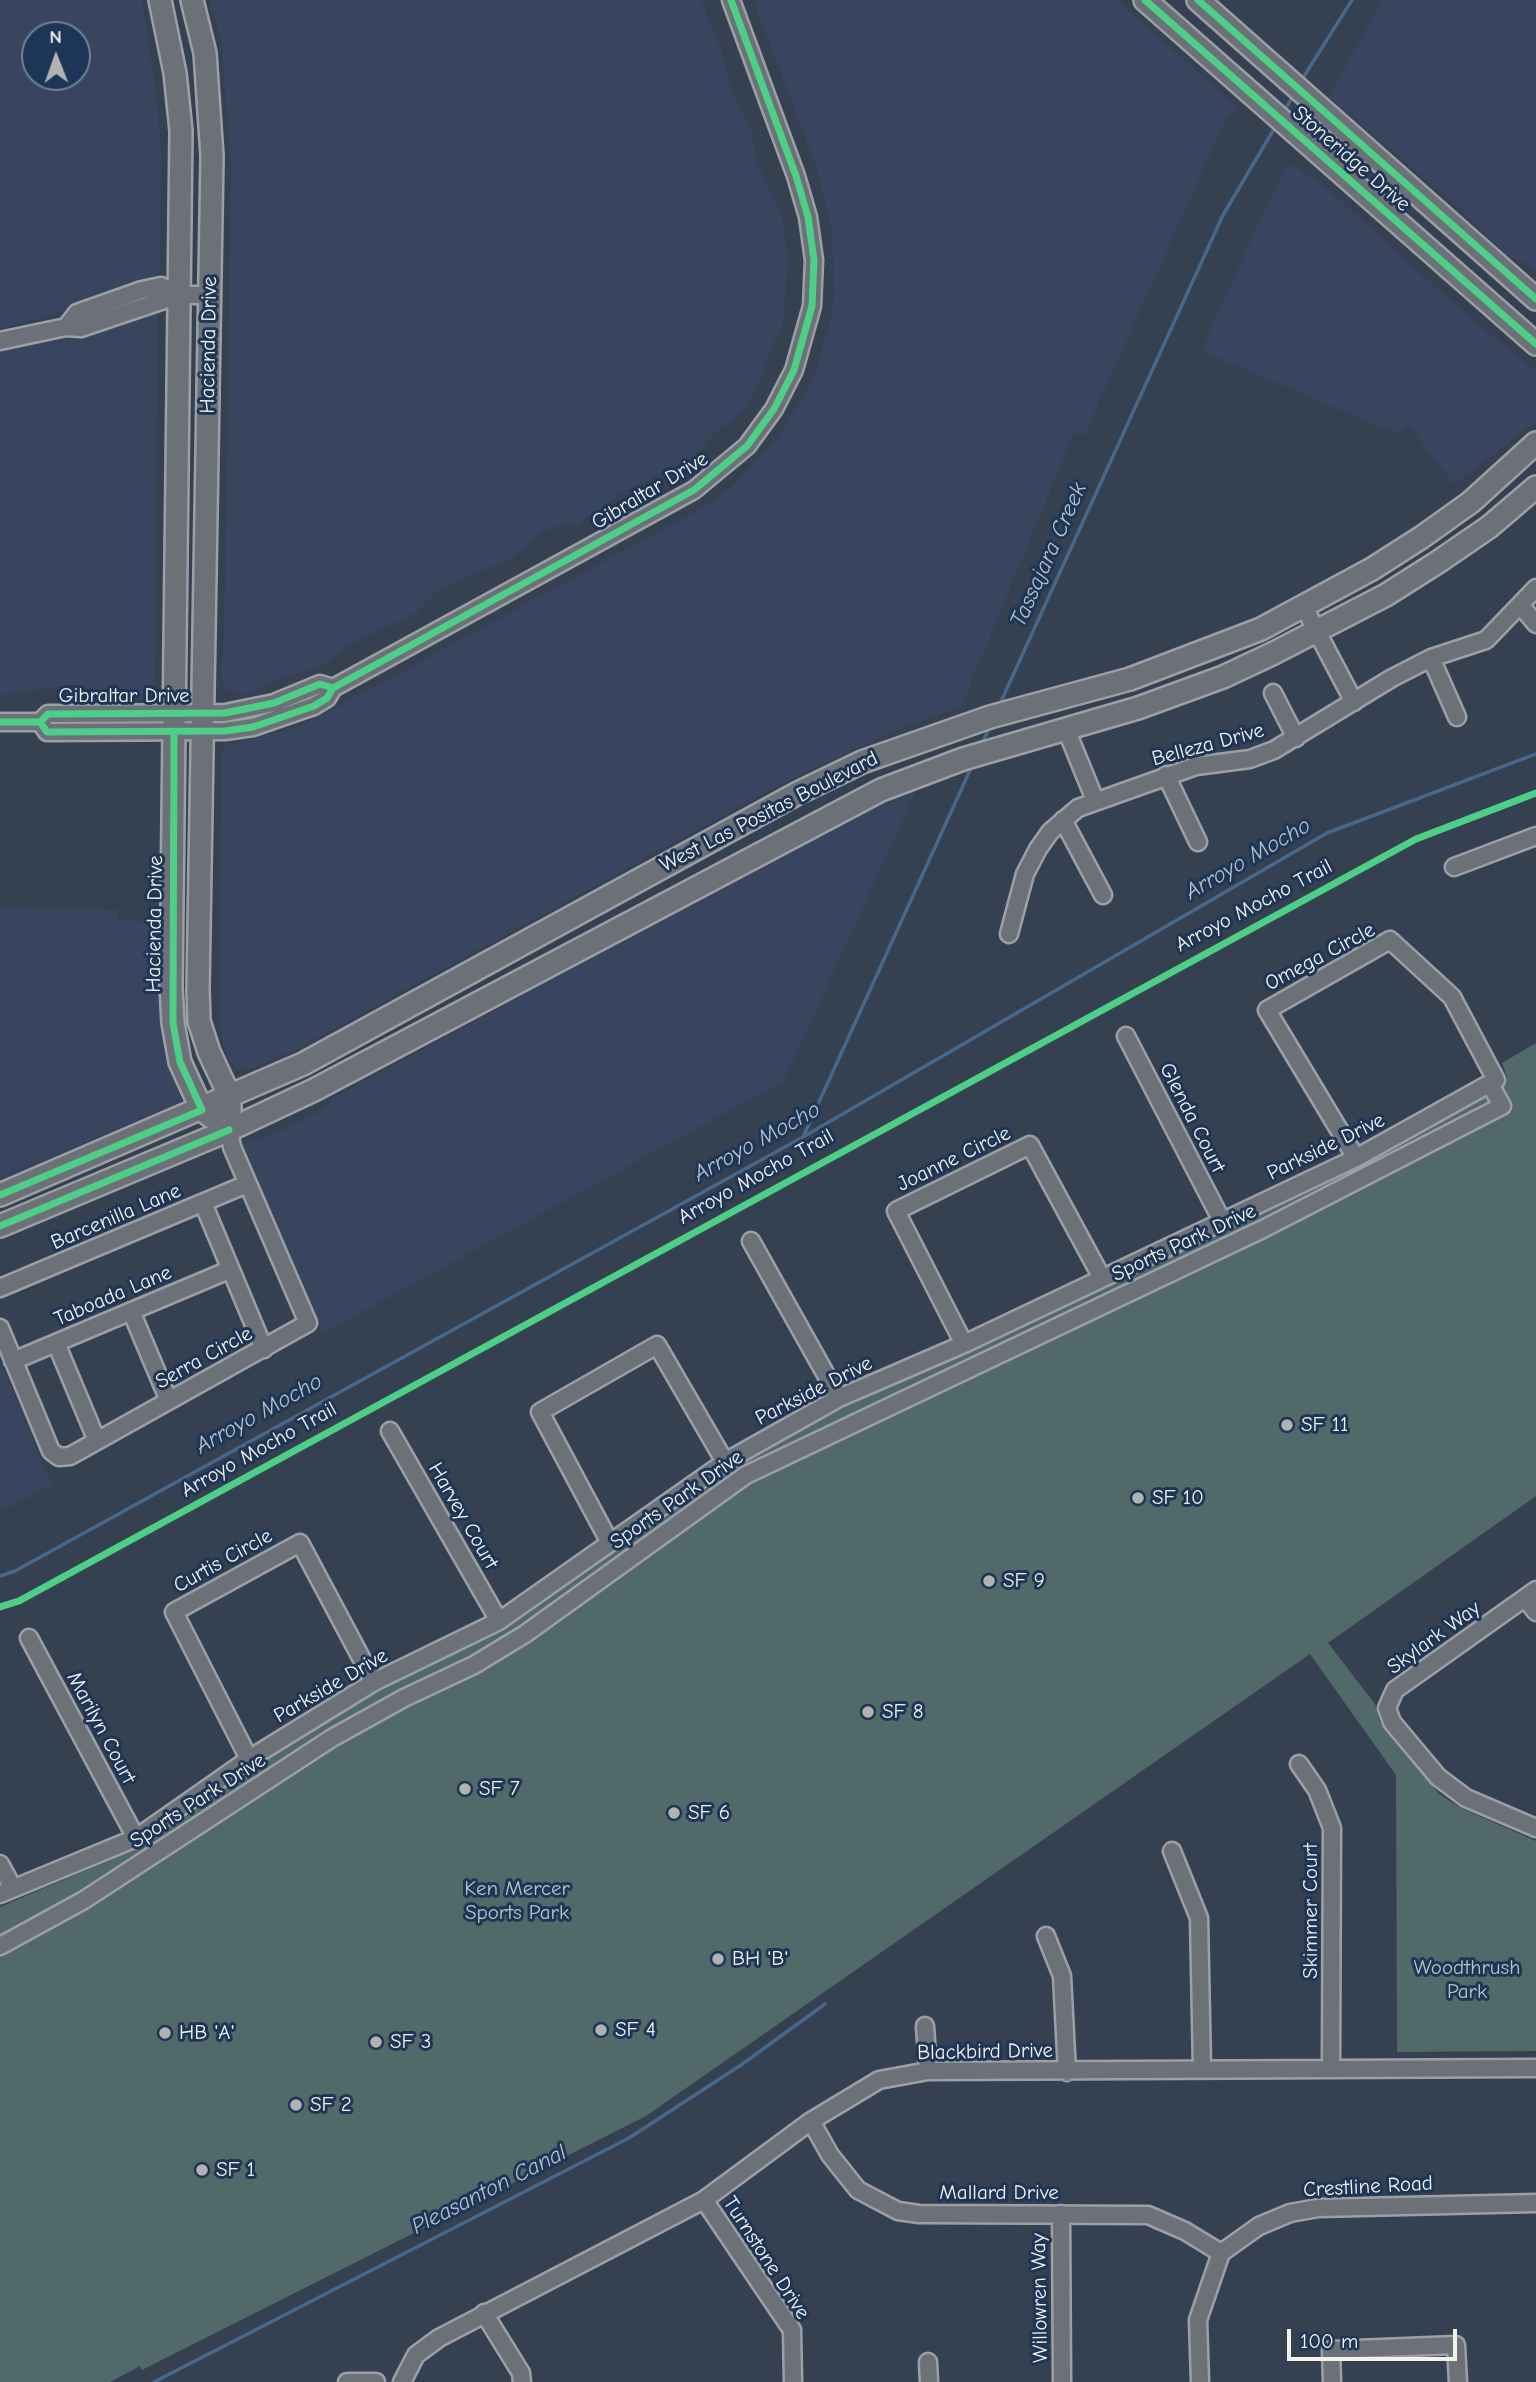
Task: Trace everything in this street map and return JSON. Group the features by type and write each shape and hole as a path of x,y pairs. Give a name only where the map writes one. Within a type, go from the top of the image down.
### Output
{"main road":[{"name":"Hacienda Drive","path":"160,0 173,61 181,131 173,1023 180,1062 202,1110 229,1130"},
{"name":"Hacienda Drive","path":"192,0 205,53 210,97 210,295 199,1021 209,1052 230,1097 229,1130"},
{"name":"Stoneridge Drive","path":"1145,0 1536,344"},
{"name":"Stoneridge Drive","path":"1198,0 1536,299"},
{"path":"1321,155 1334,120"},
{"path":"1377,205 1387,206 1408,216 1453,253 1482,251"},
{"name":"West Las Positas Boulevard","path":"0,1195 202,1110 303,1064 798,793 893,749 990,717 1130,679 1261,629 1372,569 1433,530 1471,502 1536,443"},
{"name":"West Las Positas Boulevard","path":"0,1226 229,1130 314,1090 880,790 963,759 1066,729 1223,677 1317,632 1386,595 1462,547 1536,487"}],"street":[{"name":"Gibraltar Drive","path":"0,722 40,722 48,714 202,723 239,729 279,719 314,706 327,698 333,688 694,490 729,464 774,409 794,370 806,336 812,306 814,260 808,217 796,176 731,0"},
{"path":"0,341 66,327 77,313 142,289 161,286 179,295 210,295"},
{"name":"Belleza Drive","path":"1009,934 1024,874 1038,849 1063,820 1094,800 1196,766 1250,759 1296,738 1431,658 1486,640 1536,588"},
{"path":"1521,606 1536,624"},
{"path":"1304,607 1354,702"},
{"path":"1431,658 1457,717"},
{"path":"1273,693 1296,738"},
{"path":"1066,729 1094,800"},
{"path":"1166,775 1198,842"},
{"path":"1063,820 1103,895"},
{"path":"1454,867 1536,836"},
{"name":"Omega Circle","path":"1356,1158 1267,1010 1390,940 1452,997 1493,1082"},
{"name":"Glenda Court","path":"1126,1036 1222,1220"},
{"name":"Parkside Drive","path":"7,1891 136,1838 249,1759 374,1682 499,1621 609,1541 725,1462 839,1398 964,1344 1356,1158 1493,1082"},
{"name":"Sports Park Drive","path":"0,1946 84,1900 332,1738 404,1698 474,1665 524,1634 746,1475 1263,1229 1502,1106 1493,1082"},
{"name":"Serra Circle","path":"0,1328 51,1451 59,1457 70,1456 308,1323 247,1184 232,1147 229,1130"},
{"name":"Joanne Circle","path":"964,1344 896,1211 1030,1145 1102,1278"},
{"name":"Barcenilla Lane","path":"0,1288 247,1184"},
{"path":"203,1203 264,1349"},
{"path":"751,1241 839,1398"},
{"name":"Taboada Lane","path":"13,1361 229,1270"},
{"path":"131,1311 169,1401"},
{"path":"55,1343 97,1441"},
{"path":"609,1541 540,1412 657,1345 725,1462"},
{"name":"Harvey Court","path":"390,1431 499,1621"},
{"name":"Curtis Circle","path":"249,1759 174,1612 300,1543 374,1682"},
{"path":"1530,1594 1536,1612"},
{"name":"Skylark Way","path":"1530,1594 1395,1690 1387,1708 1392,1722 1438,1777 1466,1798 1536,1828"},
{"name":"Marilyn Court","path":"29,1638 136,1838"},
{"name":"Skimmer Court","path":"1299,1764 1317,1790 1332,1828 1331,2067"},
{"path":"1172,1851 1199,1918 1202,2069"},
{"path":"0,1864 7,1891"},
{"path":"1046,1936 1062,1976 1067,2072"},
{"path":"925,2025 928,2071"},
{"name":"Blackbird Drive","path":"402,2382 416,2355 439,2338 704,2200 810,2121 878,2080 928,2071 1536,2068"},
{"name":"Mallard Drive","path":"810,2121 830,2155 851,2182 877,2203 898,2211 919,2214 1148,2216 1185,2231 1221,2253"},
{"name":"Turnstone Drive","path":"704,2200 792,2330 793,2382"},
{"name":"Crestline Road","path":"1221,2253 1259,2226 1290,2213 1318,2208 1536,2203"},
{"name":"Willowren Way","path":"1061,2214 1062,2382"},
{"path":"1199,2382 1198,2320 1221,2253"},
{"path":"484,2313 521,2373 522,2382"},
{"path":"1332,2382 1331,2350 1457,2345 1458,2382"},
{"path":"928,2362 929,2382"},
{"path":"347,2382 376,2382"}],"shaded area":[{"path":"0,0 142,0 158,106 161,153 160,271 157,278 71,310 0,329"},
{"path":"209,0 701,0 723,54 728,80 752,133 756,159 783,220 788,258 783,325 769,352 759,385 740,414 719,429 691,459 620,494 577,525 558,526 541,532 510,559 439,589 417,612 346,647 319,668 279,678 255,692 243,695 224,688 220,667 224,644 231,170 221,40"},
{"path":"753,0 1117,0 1237,107 1226,119 1084,436 1074,433 961,707 899,729 783,783 299,1048 251,1069 237,1069 229,1061 220,1025 221,756 226,745 290,729 332,710 702,508 728,491 775,442 813,380 831,319 834,293 832,231 815,163"},
{"path":"1382,0 1536,0 1536,273 1522,261 1506,256 1458,207 1329,97"},
{"path":"1294,165 1334,195 1464,313 1536,371 1536,422 1454,484 1408,425 1395,433 1201,351 1273,191 1288,167"},
{"path":"149,313 158,316 155,688 151,695 132,700 69,685 0,695 0,350 68,338"},
{"path":"917,789 784,1081 322,1334 243,1144 276,1133 324,1109 335,1097 822,832 871,807"},
{"path":"0,908 117,910 117,921 161,921 160,1032 182,1102 0,1178"},
{"path":"0,1361 52,1485 0,1512"}],"green space":[{"name":"Ken Mercer Sports Park","path":"1536,1043 1536,1496 1328,1643 1375,1704 1380,1722 1439,1794 1461,1808 1536,1841 1536,2051 1397,2052 1396,1775 1310,1654 646,2116 142,2370 140,2366 110,2382 0,2382 0,1907 113,1859 334,1714 459,1651 532,1609 731,1464 771,1442 1132,1270 1486,1092 1498,1090 1506,1084 1507,1077 1502,1063"}],"waterway":[{"name":"Tassajara Creek","path":"1301,81 1352,0"},
{"name":"Tassajara Creek","path":"1284,112 1294,94"},
{"name":"Tassajara Creek","path":"998,708 1223,215 1277,124"},
{"name":"Tassajara Creek","path":"981,746 991,724"},
{"name":"Arroyo Mocho","path":"0,1576 15,1571 803,1137 1327,833 1536,754"},
{"name":"Tassajara Creek","path":"804,1135 972,766"},
{"name":"Pleasanton Canal","path":"154,2382 629,2138 741,2065 825,2004"}],"cycle path":[{"path":"40,722 47,732 225,731 253,727 314,706 327,698 333,688 694,490 747,446 774,409 794,370 812,306 814,260 808,217 796,176 731,0"},
{"path":"1145,0 1536,344"},
{"path":"1198,0 1536,299"},
{"path":"0,722 40,722 48,714 225,713 274,703 320,684 333,688"},
{"path":"0,1195 202,1110 180,1062 173,1023 174,732"},
{"name":"Arroyo Mocho Trail","path":"0,1607 19,1601 1416,839 1536,793"},
{"path":"0,1226 229,1130"}],"place":[{"name":"SF 11","path":"1287,1425"},
{"name":"SF 10","path":"1138,1498"},
{"name":"SF 9","path":"989,1581"},
{"name":"SF 8","path":"868,1712"},
{"name":"SF 7","path":"465,1789"},
{"name":"SF 6","path":"674,1813"},
{"name":"BH 'B'","path":"718,1959"},
{"name":"SF 4","path":"601,2030"},
{"name":"HB 'A'","path":"165,2033"},
{"name":"SF 3","path":"376,2042"},
{"name":"SF 2","path":"296,2105"},
{"name":"SF 1","path":"202,2170"}],"park label":[{"name":"Woodthrush Park","path":"1467,1980"}]}
